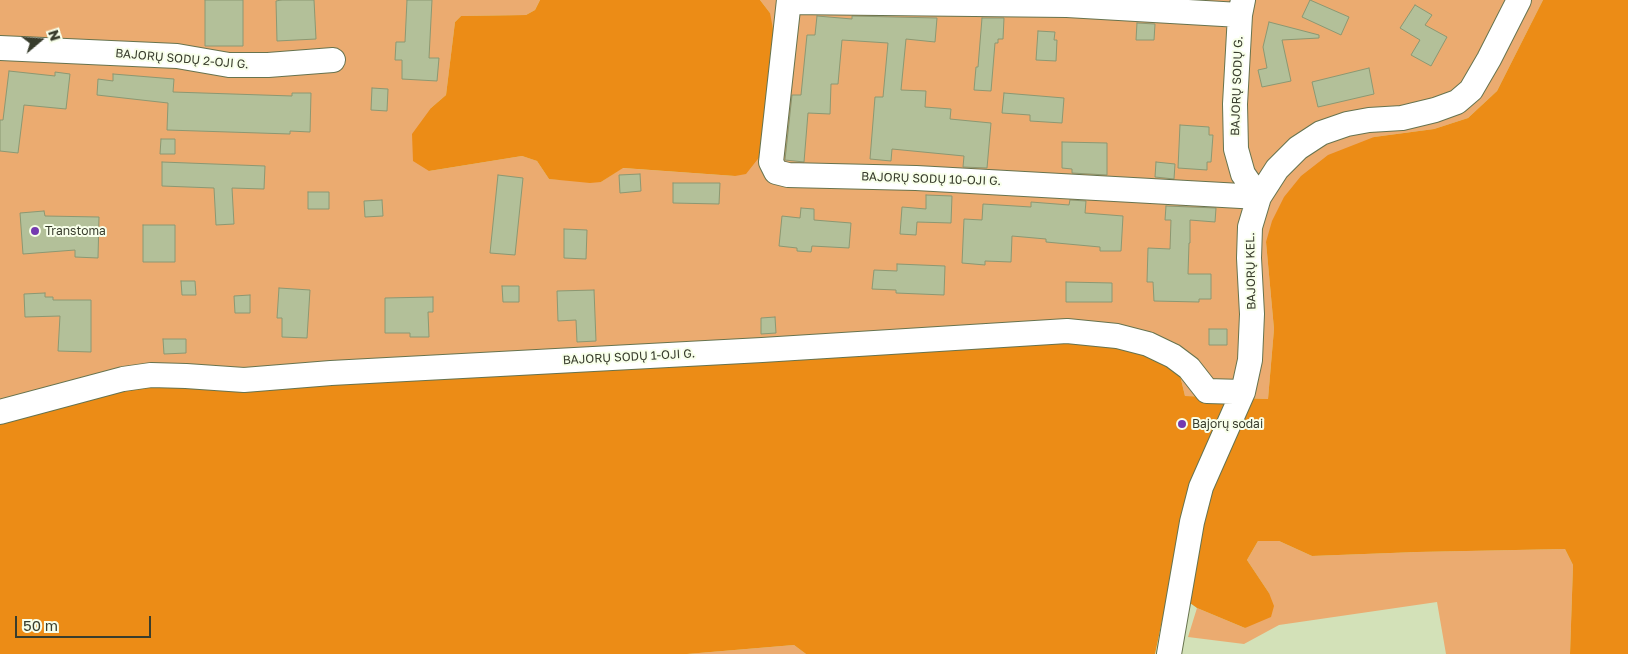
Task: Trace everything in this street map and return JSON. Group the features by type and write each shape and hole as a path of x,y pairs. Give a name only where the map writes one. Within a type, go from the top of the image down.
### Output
{"street":[{"name":"BAJORŲ KEL.","path":"1169,654 1192,522 1201,487 1243,392 1250,360 1252,314 1249,258 1250,227 1259,197 1277,169 1298,148 1321,133 1362,121 1402,118 1435,110 1456,102 1471,90 1519,0"},
{"name":"BAJORŲ SODŲ 10-OJI G.","path":"789,1 771,162 776,172 788,175 916,178 1259,197"},
{"path":"789,1 1242,8"},
{"name":"BAJORŲ SODŲ G.","path":"1242,8 1234,104 1236,150 1242,174 1259,197"},
{"name":"BAJORŲ SODŲ 2-OJI G.","path":"0,48 177,56 229,64 268,65 333,60"},
{"name":"BAJORŲ SODŲ 1-OJI G.","path":"0,412 123,379 151,375 244,380 1066,331 1117,336 1148,344 1173,356 1189,368 1207,391 1243,392"}],"shaded area":[{"path":"0,0 540,0 535,10 526,15 461,16 455,22 446,95 431,108 429,171 522,156 537,161 549,179 601,182 622,168 735,176 770,13 760,0 1543,0 1497,91 1468,118 1434,129 1374,137 1266,242 1274,329 1268,399 1185,396 1179,371 0,420"},
{"path":"540,0 760,0 770,13 775,40 761,155 746,174 735,176 623,168 601,182 590,183 549,179 537,161 522,156 429,171 413,161 412,134 431,108 446,95 455,22 461,16 526,15 535,10"},
{"path":"1543,0 1628,0 1628,654 1570,654 1573,565 1565,549 1312,556 1279,541 1258,541 1247,560 1269,593 1274,606 1271,617 1245,628 1197,608 1169,588 1155,654 806,654 794,645 687,654 0,654 0,420 114,387 1067,337 1144,349 1179,371 1185,396 1268,399 1274,329 1266,242 1272,221 1284,197 1301,176 1328,155 1374,137 1434,129 1468,118 1497,91"},
{"path":"1258,541 1279,541 1312,556 1565,549 1573,565 1570,654 1446,654 1437,602 1279,625 1244,644 1188,637 1197,608 1245,628 1269,593 1247,560"},
{"path":"794,645 806,654 687,654"}],"building":[{"path":"205,0 243,0 243,46 205,46"},
{"path":"314,0 316,39 277,41 276,1"},
{"path":"407,0 432,0 429,58 439,58 437,81 402,79 402,60 395,60 396,42 405,42"},
{"path":"1310,0 1349,17 1341,35 1302,17"},
{"path":"1415,5 1432,15 1425,25 1447,37 1431,66 1411,55 1420,40 1400,28"},
{"path":"817,16 852,19 852,16 937,18 935,42 906,39 901,90 926,91 925,107 951,109 950,119 991,123 987,168 963,167 964,156 892,149 891,161 870,159 875,97 883,97 888,43 842,40 838,84 831,84 830,114 808,113 804,162 785,160 792,95 801,95 807,35 815,35"},
{"path":"982,18 1004,18 1003,39 998,39 998,43 995,43 991,91 974,90"},
{"path":"1269,22 1319,35 1319,38 1282,40 1291,81 1262,87 1258,70 1267,68 1263,47"},
{"path":"1137,23 1155,24 1154,40 1136,40"},
{"path":"1038,31 1055,32 1054,40 1057,40 1056,61 1036,60"},
{"path":"1369,68 1374,94 1318,107 1312,82"},
{"path":"9,71 55,76 55,72 70,74 66,109 24,105 18,153 0,151 0,120 3,120"},
{"path":"113,74 174,79 173,92 292,96 292,93 311,93 310,132 290,131 290,134 167,130 168,103 97,95 98,79 113,81"},
{"path":"372,88 388,89 387,111 371,110"},
{"path":"1004,93 1064,98 1062,123 1030,121 1030,115 1002,113"},
{"path":"1180,125 1209,127 1209,135 1213,135 1211,162 1207,162 1207,170 1178,168"},
{"path":"161,139 175,139 175,154 160,154"},
{"path":"1062,142 1107,143 1107,175 1072,173 1072,169 1062,168"},
{"path":"162,162 265,166 264,189 232,188 234,224 216,225 214,188 162,186"},
{"path":"1156,162 1175,164 1174,179 1155,177"},
{"path":"640,174 641,191 620,193 619,175"},
{"path":"498,175 523,178 515,255 490,253"},
{"path":"673,183 720,183 719,204 673,203"},
{"path":"308,192 329,192 329,209 308,209"},
{"path":"926,195 952,196 951,223 917,222 916,235 900,234 902,207 926,209"},
{"path":"382,200 383,216 365,217 364,201"},
{"path":"1070,200 1086,201 1085,213 1123,216 1121,251 1100,251 1100,247 1046,242 1046,239 1012,236 1011,262 985,261 985,265 962,263 964,219 982,220 983,204 1031,207 1031,202 1069,205"},
{"path":"1166,206 1216,208 1215,222 1190,220 1188,274 1211,274 1211,299 1199,299 1199,302 1154,301 1153,282 1147,282 1148,248 1170,249 1171,220 1165,220"},
{"path":"801,208 814,209 814,220 851,223 849,248 812,246 811,252 797,251 797,248 779,246 782,216 800,218"},
{"path":"44,211 45,216 99,217 98,258 75,257 75,250 23,254 20,213"},
{"path":"143,225 175,225 175,262 143,262"},
{"path":"564,229 587,230 586,259 564,258"},
{"path":"897,264 945,266 944,295 896,293 896,290 872,289 874,270 897,271"},
{"path":"181,281 195,281 196,295 182,295"},
{"path":"1066,282 1112,283 1112,302 1066,302"},
{"path":"502,286 519,286 519,302 503,302"},
{"path":"279,288 310,290 307,338 282,337 282,318 277,318"},
{"path":"594,290 596,341 577,342 576,320 558,321 557,291"},
{"path":"45,293 45,297 53,297 53,300 91,300 91,352 58,351 60,316 25,317 24,294"},
{"path":"250,295 250,313 235,313 234,296"},
{"path":"433,297 433,312 428,312 429,337 410,337 410,333 385,333 385,298"},
{"path":"775,317 776,333 761,334 761,318"},
{"path":"1209,329 1227,329 1227,345 1209,345"},
{"path":"163,339 186,339 186,353 164,354"}],"place":[{"name":"Transtoma","path":"35,231"},
{"name":"Bajorų sodai","path":"1182,424"}]}
